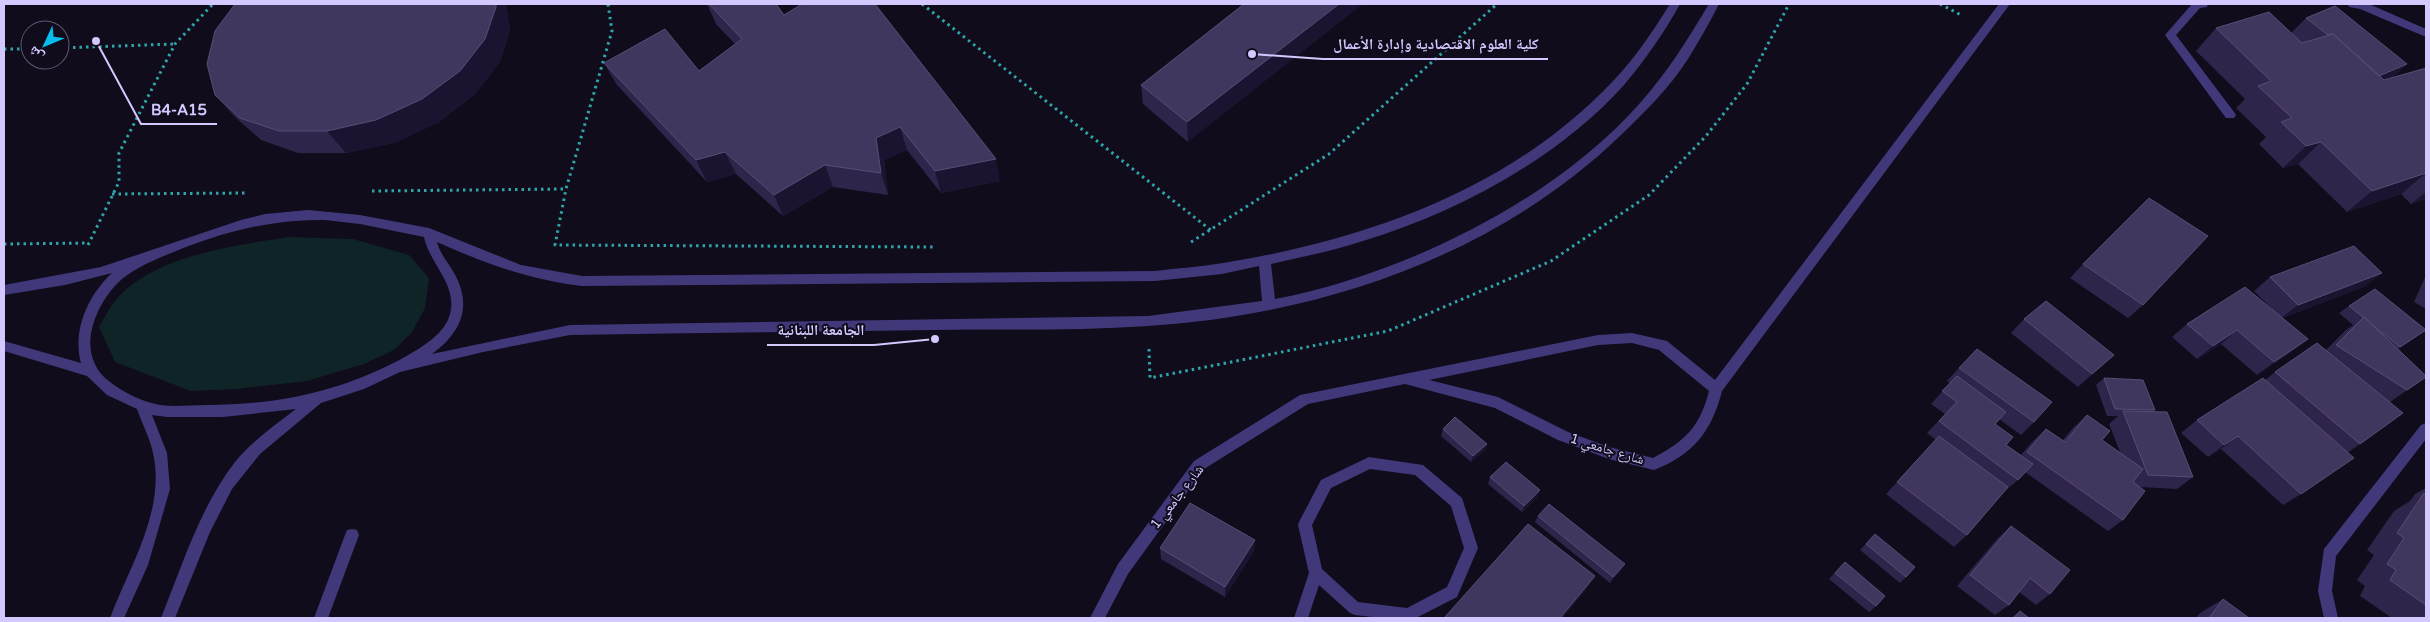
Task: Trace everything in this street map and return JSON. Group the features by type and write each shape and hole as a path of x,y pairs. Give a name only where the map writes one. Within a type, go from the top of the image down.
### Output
{"street":[{"path":"4,290 101,272 220,229 253,220 317,215 355,219 429,233 522,272 550,278 582,281 1155,276 1231,268 1370,234 1430,211 1487,183 1540,151 1592,110 1635,64 1663,26 1675,4"},
{"path":"399,367 493,344 570,330 1148,321 1236,311 1309,296 1386,274 1442,250 1506,216 1563,178 1611,141 1664,82 1690,47 1714,4"},
{"path":"1716,390 1984,28 2005,4"},
{"path":"2203,4 2197,5 2170,34 2230,115"},
{"path":"2353,4 2362,5 2426,33"},
{"path":"154,254 126,269 108,285 92,310 85,332 84,351 92,372 106,387 154,410 232,412 270,409 319,399 383,376 424,353 444,336 457,312 454,281 434,251 429,233"},
{"path":"1264,260 1269,304"},
{"name":"شارع جامعي 1","path":"1097,618 1123,569 1199,464 1305,399 1598,340 1632,338 1663,345 1716,390 1712,408 1700,432 1682,450 1654,464 1609,453 1563,436 1498,403 1406,379"},
{"path":"4,346 92,372"},
{"path":"168,618 210,517 229,482 254,450 319,399"},
{"path":"117,618 141,565 163,489 160,453 142,405"},
{"path":"2332,618 2325,591 2329,554 2426,429"},
{"path":"1301,618 1316,573 1305,525 1326,484 1369,463 1418,469 1457,502 1471,548 1452,592 1408,615 1383,615 1355,608 1316,573"},
{"path":"321,618 352,535"}],"path":[{"path":"59,281 89,243 119,182 119,153 175,44 213,4"},
{"path":"608,4 612,31 566,189 555,244 942,247"},
{"path":"922,4 1212,231"},
{"path":"1184,247 1212,231 1329,154 1497,4"},
{"path":"70,48 175,44"},
{"path":"4,49 20,48"},
{"path":"4,244 89,243"}],"green space":[{"path":"289,237 353,239 409,255 429,278 425,308 412,332 394,350 364,364 307,381 237,389 191,391 115,362 99,327 115,301 131,285 150,273 196,255 244,244"}],"building":[{"path":"235,4 496,4 496,7 485,39 460,71 422,99 376,120 327,131 279,131 240,118 215,95 207,64 215,31"},
{"path":"709,4 776,4 784,15 802,4 875,4 996,159 935,171 900,127 876,138 881,173 825,165 774,195 725,152 696,160 604,63 665,29 699,71 742,39"},
{"path":"1244,4 1339,4 1187,122 1141,85"},
{"path":"2335,6 2407,64 2379,76 2333,34 2328,35 2306,18"},
{"path":"2269,12 2302,43 2333,34 2384,80 2426,68 2426,173 2372,191 2321,142 2306,146 2281,122 2292,118 2258,86 2271,81 2216,28"},
{"path":"2149,198 2208,236 2143,305 2083,264"},
{"path":"2354,246 2382,273 2298,305 2270,277"},
{"path":"2245,287 2308,339 2274,362 2237,330 2213,346 2187,324"},
{"path":"2375,289 2426,330 2400,347 2349,306"},
{"path":"2046,301 2114,355 2092,374 2024,319"},
{"path":"2364,317 2426,377 2407,390 2336,345"},
{"path":"2317,343 2403,413 2360,444 2275,372"},
{"path":"1977,349 2052,402 2034,422 1959,368"},
{"path":"1957,376 2006,412 1995,424 2013,437 2006,445 2033,464 2018,480 1939,421 1957,402 1942,391"},
{"path":"2104,378 2143,380 2155,410 2115,409"},
{"path":"2263,378 2354,458 2301,494 2238,436 2224,445 2197,420"},
{"path":"2123,411 2167,412 2193,477 2148,475"},
{"path":"2087,415 2110,431 2102,440 2143,469 2133,482 2145,491 2123,520 2027,452 2046,429 2065,442"},
{"path":"1455,417 1487,444 1473,456 1443,429"},
{"path":"1939,436 2008,487 1967,535 1897,482"},
{"path":"1506,462 1540,490 1524,506 1490,477"},
{"path":"2424,493 2426,495 2426,605 2390,580 2396,570 2387,564 2404,538 2397,533"},
{"path":"1190,503 1255,540 1225,587 1160,548"},
{"path":"1549,504 1625,564 1613,577 1538,516"},
{"path":"1528,524 1595,576 1560,618 1444,618"},
{"path":"2011,526 2070,570 2050,594 2030,578 2009,605 1970,575"},
{"path":"1875,534 1915,567 1906,577 1866,544"},
{"path":"1845,562 1885,596 1876,606 1835,573"},
{"path":"2223,599 2249,618 2209,618"},
{"path":"2020,611 2029,618 2014,618"}],"place":[{"name":"B4-A15","path":"96,41"},
{"name":"كلية العلوم الاقتصادية وإدارة الأعمال","path":"1252,54"},
{"name":"الجامعة اللبنانية","path":"935,339"}]}
